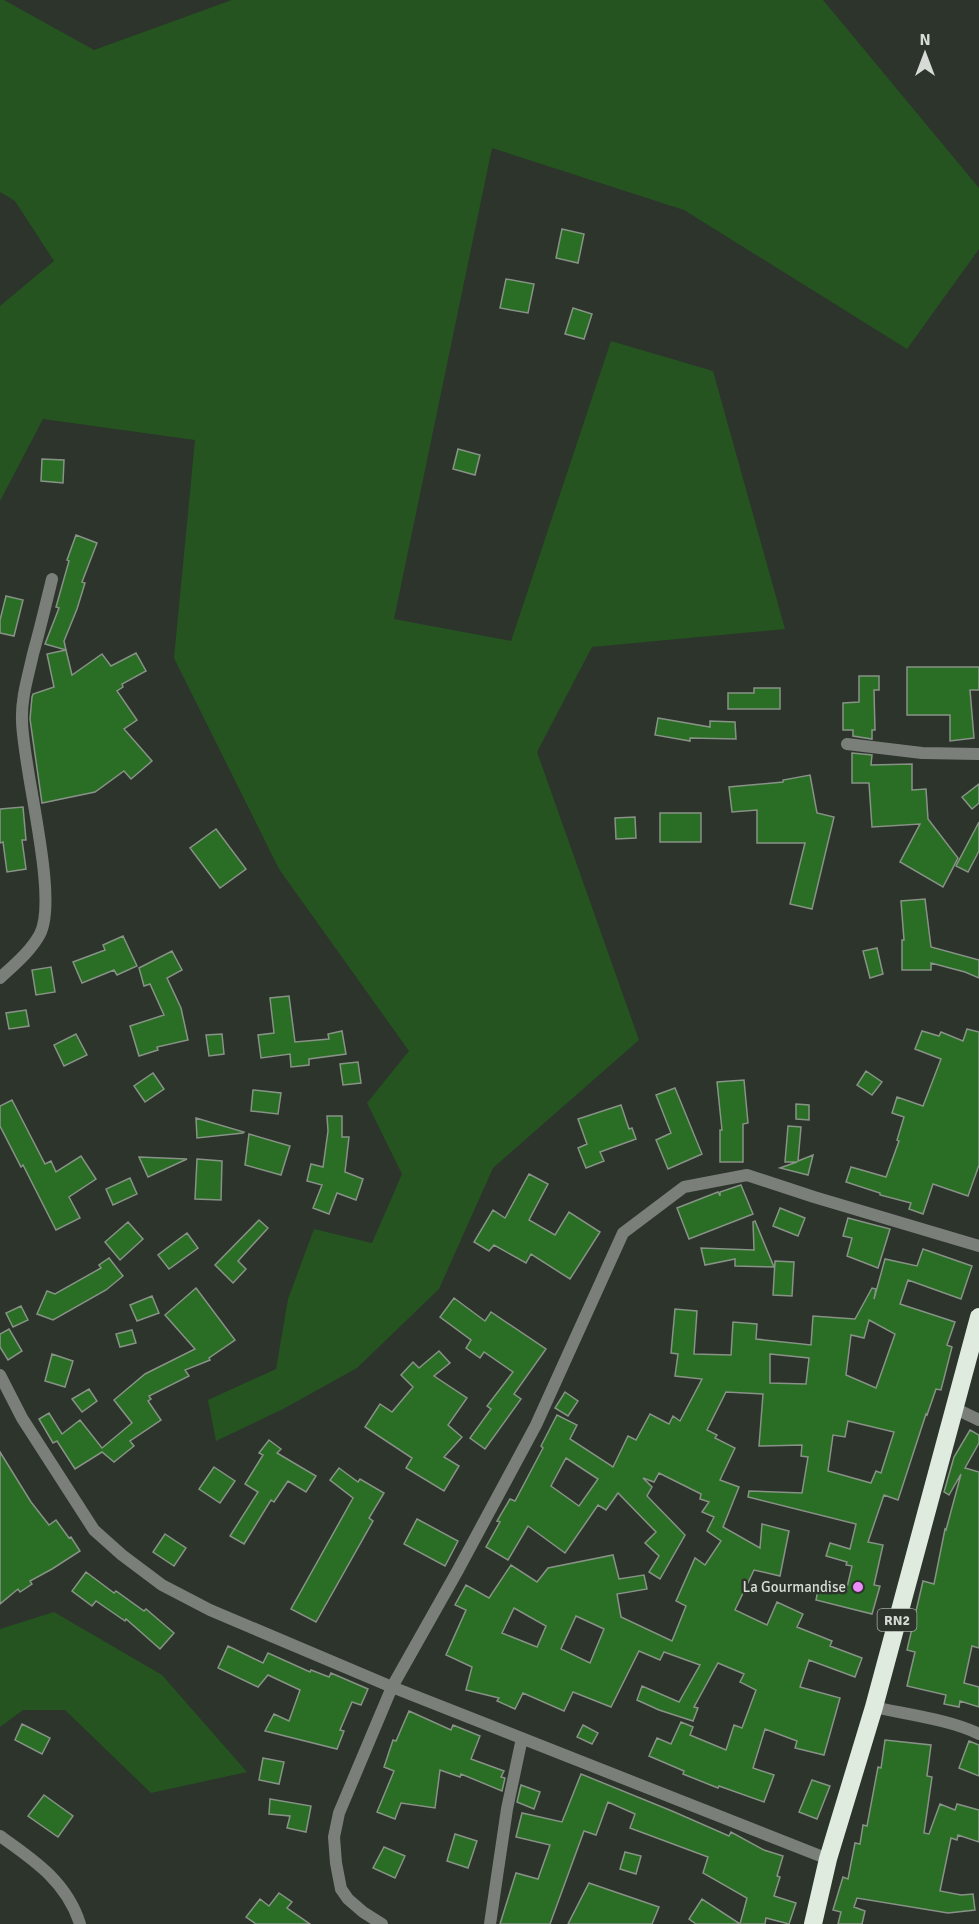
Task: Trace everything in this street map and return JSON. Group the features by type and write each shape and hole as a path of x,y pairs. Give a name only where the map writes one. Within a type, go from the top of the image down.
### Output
{"highway":[{"name":"RN2","path":"813,1924 828,1859 874,1707 979,1317"}],"street":[{"path":"0,978 21,958 40,934 44,919 46,887 21,721 22,699 52,579"},
{"path":"847,744 922,753 979,754"},
{"path":"382,1924 363,1912 348,1899 341,1889 334,1837 339,1813 392,1687 536,1425 623,1233 684,1187 747,1175 979,1245"},
{"path":"0,1375 22,1418 94,1530 122,1555 162,1585 210,1610 392,1687 828,1859"},
{"path":"954,1408 979,1420"},
{"path":"874,1707 933,1720 979,1734"},
{"path":"490,1924 507,1809 522,1738"},
{"path":"0,1836 51,1875 64,1891 80,1924"}],"green space":[{"path":"0,0 4,0 94,50 232,0 823,0 979,188 979,249 907,349 684,210 492,148 394,619 511,641 611,341 713,371 785,629 592,647 537,752 639,1040 493,1168 439,1289 357,1368 283,1409 216,1441 208,1400 276,1369 288,1299 314,1229 372,1243 402,1174 367,1103 409,1051 279,869 174,658 195,440 43,419 0,501 0,306 54,261 15,201 0,192"},
{"path":"54,1612 162,1675 247,1772 151,1793 65,1710 23,1710 0,1727 0,1629"}],"building":[{"path":"562,229 584,234 578,263 556,258"},
{"path":"506,279 534,284 528,313 500,308"},
{"path":"573,308 592,314 584,339 565,334"},
{"path":"458,449 480,455 475,475 453,469"},
{"path":"42,459 64,460 63,483 41,481"},
{"path":"76,535 97,543 82,582 85,583 77,609 64,641 66,650 45,644 59,608 56,607 69,561 67,560"},
{"path":"6,596 23,600 14,636 0,633 0,620"},
{"path":"66,650 72,675 102,654 111,666 136,653 146,671 122,684 123,687 117,691 137,720 124,729 152,761 131,779 124,771 95,792 42,803 30,719 32,697 33,694 54,687 47,654"},
{"path":"907,667 979,667 979,690 970,690 974,738 950,741 950,715 907,715"},
{"path":"859,676 879,676 879,690 874,690 875,730 872,730 872,739 853,736 853,730 843,730 843,703 859,702"},
{"path":"754,688 780,688 780,709 728,709 728,693 754,693"},
{"path":"658,718 710,727 710,721 735,722 736,739 690,738 690,741 655,735"},
{"path":"852,753 872,755 871,765 912,764 912,790 926,789 928,819 958,858 943,887 900,862 920,824 872,827 869,783 852,783"},
{"path":"810,775 817,813 834,817 812,909 790,904 805,843 757,843 757,810 732,812 729,787 783,782 783,780"},
{"path":"979,784 979,803 972,809 962,797"},
{"path":"23,807 26,840 22,840 26,869 7,872 3,842 0,843 0,809"},
{"path":"660,813 701,813 701,842 660,842"},
{"path":"635,817 636,838 616,839 615,818"},
{"path":"979,822 979,851 968,872 956,866"},
{"path":"216,829 246,869 220,888 190,848"},
{"path":"925,899 931,947 979,960 979,978 931,963 931,970 902,970 902,940 904,940 901,901"},
{"path":"123,936 137,966 117,975 114,970 82,983 73,962 105,950 103,945"},
{"path":"877,948 883,974 870,978 863,951"},
{"path":"172,951 182,970 167,978 181,1008 188,1040 157,1047 158,1050 139,1056 130,1026 164,1015 150,984 144,986 139,968"},
{"path":"51,967 55,992 36,995 32,970"},
{"path":"289,996 295,1042 329,1039 328,1034 342,1031 346,1054 309,1059 309,1065 291,1067 290,1054 261,1058 258,1035 274,1033 270,998"},
{"path":"26,1010 29,1026 9,1029 6,1013"},
{"path":"967,1029 979,1032 979,1165 968,1196 933,1184 923,1214 909,1209 911,1203 880,1195 880,1193 846,1182 851,1167 886,1177 899,1141 897,1140 904,1117 892,1113 897,1097 923,1106 941,1059 915,1049 922,1031 939,1036 941,1032 963,1041"},
{"path":"76,1034 87,1055 64,1066 54,1045"},
{"path":"222,1034 224,1054 209,1056 206,1035"},
{"path":"358,1062 361,1083 343,1085 340,1064"},
{"path":"866,1071 882,1082 872,1095 857,1085"},
{"path":"153,1073 164,1089 145,1102 134,1086"},
{"path":"744,1080 748,1123 743,1124 743,1162 720,1162 720,1130 722,1130 717,1082"},
{"path":"675,1088 702,1154 668,1169 656,1140 671,1133 656,1095"},
{"path":"253,1090 281,1093 278,1114 251,1111"},
{"path":"12,1100 45,1164 51,1161 56,1172 81,1156 96,1179 69,1197 80,1218 56,1230 0,1126 0,1106"},
{"path":"796,1104 809,1105 809,1120 796,1119"},
{"path":"621,1105 629,1129 632,1128 636,1139 600,1152 604,1161 586,1168 578,1148 587,1144 578,1119"},
{"path":"327,1116 342,1116 342,1137 349,1137 345,1172 363,1179 356,1200 337,1193 329,1214 313,1208 322,1185 307,1181 311,1164 323,1167 328,1131"},
{"path":"196,1118 244,1132 197,1138"},
{"path":"788,1126 801,1127 798,1161 813,1155 808,1175 780,1168 797,1162 785,1162"},
{"path":"249,1134 290,1146 281,1175 245,1165"},
{"path":"139,1157 187,1159 148,1177"},
{"path":"197,1159 222,1161 221,1200 195,1199"},
{"path":"529,1174 548,1184 529,1220 555,1235 569,1212 600,1232 570,1279 531,1254 526,1263 494,1245 489,1251 474,1242 493,1210 505,1218"},
{"path":"130,1178 137,1194 113,1205 106,1189"},
{"path":"741,1185 753,1214 689,1239 677,1208 718,1192 720,1196 720,1192"},
{"path":"780,1208 805,1218 798,1236 773,1226"},
{"path":"848,1218 890,1229 878,1268 847,1256 852,1238 843,1236"},
{"path":"259,1220 268,1228 238,1261 246,1269 233,1283 215,1265"},
{"path":"755,1221 774,1267 735,1266 735,1259 705,1265 701,1248 754,1250 753,1222"},
{"path":"128,1222 143,1239 120,1260 105,1242"},
{"path":"187,1233 198,1248 169,1269 158,1255"},
{"path":"923,1249 972,1266 961,1299 908,1280 900,1304 955,1322 947,1345 952,1347 941,1390 936,1389 926,1414 898,1500 884,1495 868,1542 883,1545 874,1585 880,1586 872,1614 816,1600 819,1585 846,1592 852,1566 846,1565 847,1562 826,1556 830,1543 850,1549 856,1524 748,1497 749,1491 802,1493 808,1457 801,1456 802,1445 759,1446 763,1394 726,1392 707,1430 717,1435 715,1438 735,1448 720,1480 739,1487 723,1527 760,1548 762,1524 789,1531 780,1576 754,1570 735,1610 767,1625 777,1602 803,1614 797,1627 832,1641 830,1646 862,1658 855,1677 809,1660 800,1687 840,1698 824,1755 795,1748 797,1741 765,1729 753,1768 774,1775 764,1802 683,1774 684,1771 649,1756 657,1738 671,1744 681,1722 693,1727 690,1735 726,1750 734,1725 742,1728 756,1690 740,1682 744,1674 718,1663 694,1707 698,1708 693,1721 659,1710 637,1700 642,1686 679,1702 700,1665 664,1652 660,1660 639,1651 611,1707 573,1692 564,1711 523,1693 515,1709 497,1701 499,1698 466,1690 472,1667 446,1655 466,1610 455,1605 466,1585 489,1598 511,1565 537,1582 548,1568 613,1555 619,1579 644,1575 647,1589 617,1594 621,1617 672,1641 686,1606 676,1601 695,1558 705,1565 721,1541 707,1531 714,1517 702,1512 709,1502 700,1499 701,1494 659,1473 654,1482 643,1478 652,1487 647,1496 685,1535 660,1579 649,1572 659,1556 645,1543 656,1532 618,1493 606,1510 598,1505 565,1553 528,1526 508,1560 486,1547 510,1499 515,1501 543,1448 541,1446 557,1415 577,1425 570,1439 613,1467 628,1436 636,1440 650,1414 669,1424 673,1416 680,1421 702,1379 675,1376 678,1354 671,1353 675,1309 697,1311 694,1354 731,1355 733,1322 757,1324 756,1339 811,1345 813,1316 855,1319 872,1288 876,1289 874,1299 885,1259 917,1266","holes":["869,1320 895,1334 876,1388 846,1375 851,1335 864,1338","770,1354 809,1358 806,1384 770,1383","848,1421 894,1432 881,1473 876,1471 871,1483 828,1471 833,1435 845,1437","566,1458 598,1479 579,1506 551,1486","514,1608 546,1626 537,1647 502,1633","576,1616 604,1629 590,1663 561,1649"]},
{"path":"109,1258 123,1276 106,1290 53,1320 37,1314 47,1291 55,1294 101,1268 99,1265"},
{"path":"775,1261 794,1262 792,1296 773,1295"},
{"path":"196,1288 235,1340 209,1358 210,1360 185,1370 189,1376 149,1396 151,1399 148,1401 161,1420 130,1441 134,1446 114,1462 102,1452 75,1469 57,1441 53,1443 39,1419 49,1413 62,1434 80,1420 102,1448 132,1423 114,1400 145,1374 195,1349 165,1315"},
{"path":"152,1296 159,1313 137,1321 130,1305"},
{"path":"454,1298 485,1321 491,1312 546,1349 514,1394 521,1399 485,1449 470,1438 491,1409 487,1406 513,1372 484,1352 480,1358 466,1348 471,1340 440,1317"},
{"path":"21,1306 28,1320 13,1327 6,1313"},
{"path":"9,1329 22,1351 8,1360 0,1347 0,1334"},
{"path":"132,1330 136,1343 120,1347 116,1334"},
{"path":"439,1351 450,1363 434,1376 467,1398 448,1425 462,1437 444,1457 459,1466 444,1491 406,1468 412,1458 365,1427 380,1404 392,1412 413,1387 401,1375 413,1362 419,1368"},
{"path":"52,1354 73,1361 65,1387 45,1381"},
{"path":"89,1389 97,1401 82,1412 72,1399"},
{"path":"565,1392 578,1401 568,1416 555,1408"},
{"path":"970,1430 979,1435 979,1443 965,1468 979,1472 979,1648 972,1646 964,1683 979,1687 979,1707 960,1701 959,1707 944,1704 946,1695 907,1686 915,1652 907,1650 923,1581 934,1584 945,1529 961,1474 949,1495 944,1492 954,1457"},
{"path":"269,1440 281,1449 277,1453 316,1476 306,1492 288,1481 274,1502 271,1500 244,1544 230,1536 258,1492 245,1484 263,1455 259,1453"},
{"path":"0,1452 31,1502 49,1525 56,1520 80,1551 30,1581 32,1584 20,1592 18,1589 0,1604"},
{"path":"214,1467 235,1481 220,1503 199,1489"},
{"path":"339,1468 358,1482 360,1479 384,1493 369,1518 373,1521 316,1622 291,1609 353,1498 330,1480"},
{"path":"417,1519 458,1541 445,1566 404,1544"},
{"path":"165,1534 186,1548 174,1566 153,1552"},
{"path":"86,1572 114,1593 116,1591 144,1611 146,1609 174,1633 160,1649 126,1619 125,1621 96,1601 92,1606 72,1591"},
{"path":"228,1646 263,1663 268,1653 310,1672 311,1670 329,1677 331,1673 368,1689 361,1705 352,1702 340,1730 344,1731 337,1749 265,1731 274,1714 289,1721 300,1690 268,1675 258,1687 218,1668"},
{"path":"409,1711 451,1730 453,1725 480,1736 471,1759 504,1771 501,1777 505,1778 502,1791 461,1774 460,1777 440,1770 435,1808 401,1803 395,1819 377,1812 394,1771 384,1767 393,1740 396,1741"},
{"path":"22,1724 50,1738 42,1754 15,1740"},
{"path":"583,1725 598,1733 592,1744 577,1737"},
{"path":"885,1740 931,1745 927,1776 932,1777 924,1833 929,1834 940,1804 955,1810 957,1804 979,1810 979,1842 958,1835 957,1840 951,1838 940,1891 961,1895 973,1894 975,1910 948,1913 857,1898 854,1907 865,1911 862,1924 838,1924 841,1912 833,1910 843,1877 848,1879 855,1843 860,1844 863,1825 867,1826 878,1767 881,1768"},
{"path":"969,1741 979,1745 979,1776 959,1768"},
{"path":"263,1758 284,1762 279,1784 259,1780"},
{"path":"581,1774 729,1836 731,1832 764,1850 783,1856 774,1896 796,1903 789,1924 766,1918 765,1924 740,1924 747,1898 703,1873 708,1857 630,1828 635,1814 608,1802 596,1835 584,1831 550,1924 500,1924 516,1873 538,1879 550,1845 516,1837 522,1813 562,1822"},
{"path":"812,1780 830,1786 817,1819 799,1812"},
{"path":"521,1785 540,1792 534,1809 517,1802"},
{"path":"44,1795 73,1816 58,1837 28,1816"},
{"path":"270,1799 311,1806 306,1832 287,1828 290,1816 269,1814"},
{"path":"455,1834 477,1841 468,1868 447,1861"},
{"path":"384,1847 405,1856 395,1878 373,1868"},
{"path":"625,1852 641,1856 636,1874 620,1869"},
{"path":"589,1883 659,1907 652,1924 568,1924"},
{"path":"279,1893 292,1902 287,1908 310,1924 256,1924 246,1917 260,1899 269,1906"},
{"path":"702,1899 740,1924 696,1924 689,1919"}],"place":[{"name":"La Gourmandise","path":"858,1587"}]}
